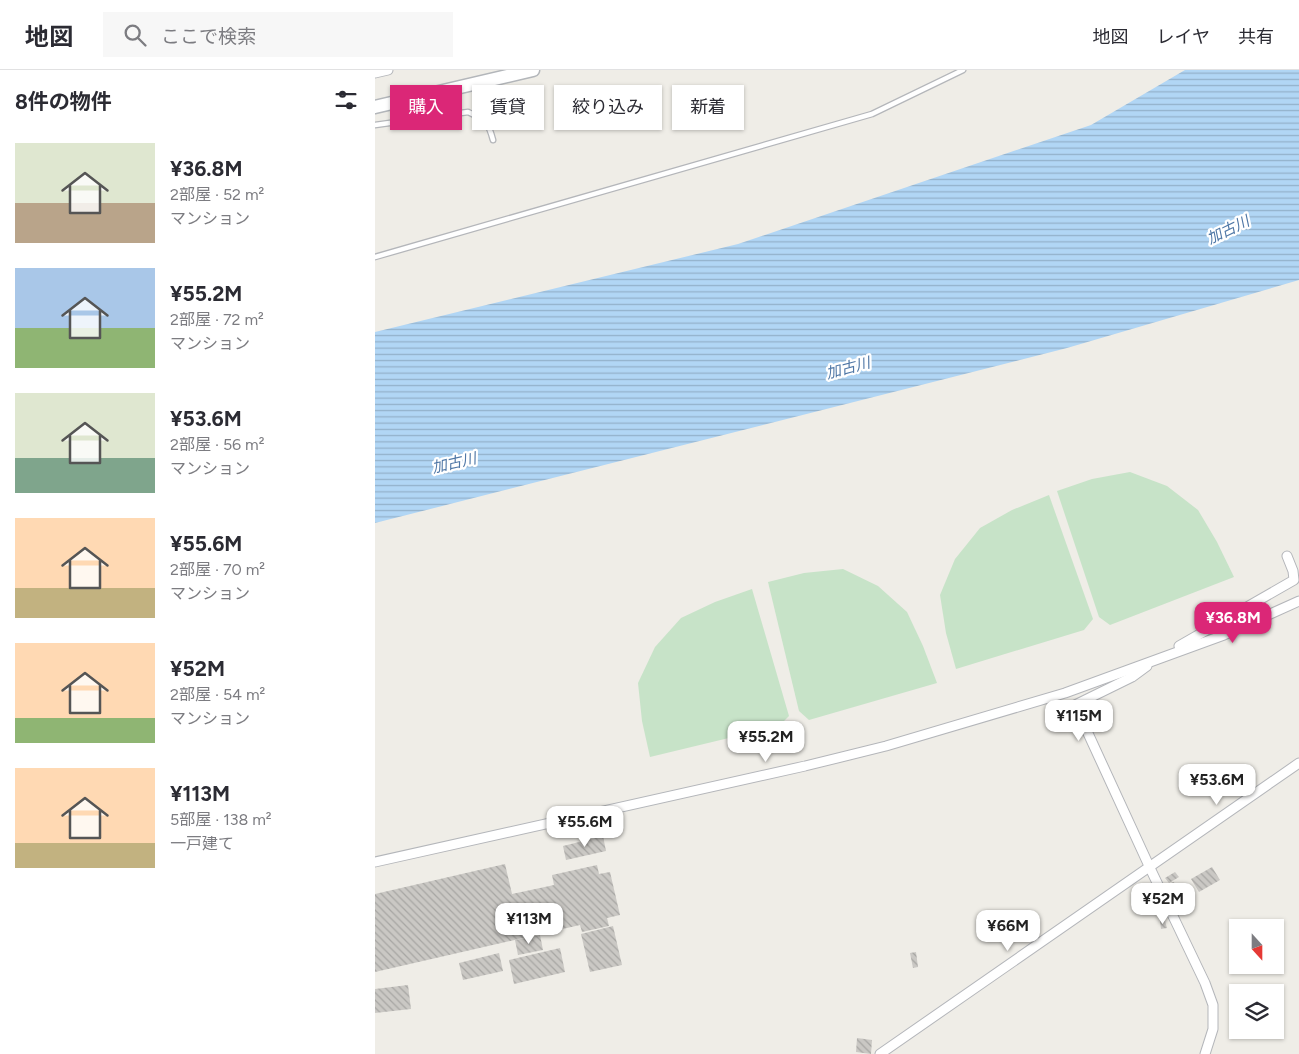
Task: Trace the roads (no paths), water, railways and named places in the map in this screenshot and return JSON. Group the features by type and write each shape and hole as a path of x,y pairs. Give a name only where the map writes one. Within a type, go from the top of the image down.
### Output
{"street":[{"path":"375,73 388,70"},
{"path":"375,107 533,70"},
{"path":"1205,1054 1213,1029 1213,1005 1205,984 1149,868 1075,705 1131,677 1156,659 1294,580 1293,571 1287,556"},
{"path":"375,862 805,766 886,746 1065,693 1224,635 1299,601"},
{"path":"880,1054 1299,763"}],"lane":[{"path":"375,257 872,114 963,70"},
{"path":"375,126 469,112 482,119 490,127 493,140"}],"water":[{"name":"加古川","path":"1185,70 1299,70 1299,280 1067,348 375,523 375,332 738,244 1091,125"}]}
